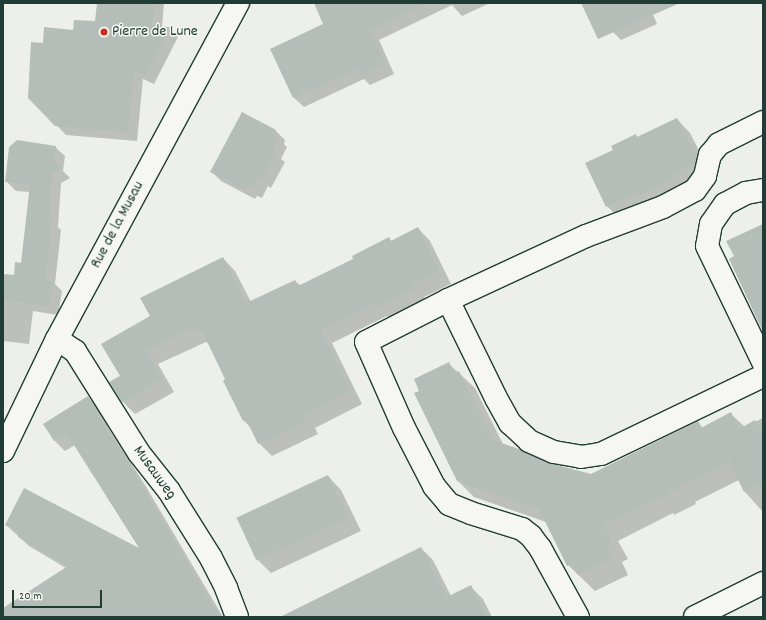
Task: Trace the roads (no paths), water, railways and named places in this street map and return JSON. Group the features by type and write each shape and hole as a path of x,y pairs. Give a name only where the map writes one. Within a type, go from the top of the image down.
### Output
{"street":[{"name":"Rue de la Musau","path":"3,451 57,339 238,3"},
{"path":"578,617 540,548 530,536 522,529 471,513 449,504 434,486 404,428 366,342 448,300 586,236 663,207 695,190 706,176 710,155 719,144 763,122"},
{"path":"763,190 746,193 725,204 711,224 707,246 763,362"},
{"path":"448,300 496,398 510,423 529,441 554,452 581,457 601,454 763,376"},
{"name":"Musauweg","path":"57,339 75,351 139,453 169,491 211,558 226,588 236,617"},
{"path":"695,617 763,583"}],"place":[{"name":"Pierre de Lune","path":"104,32"}]}
